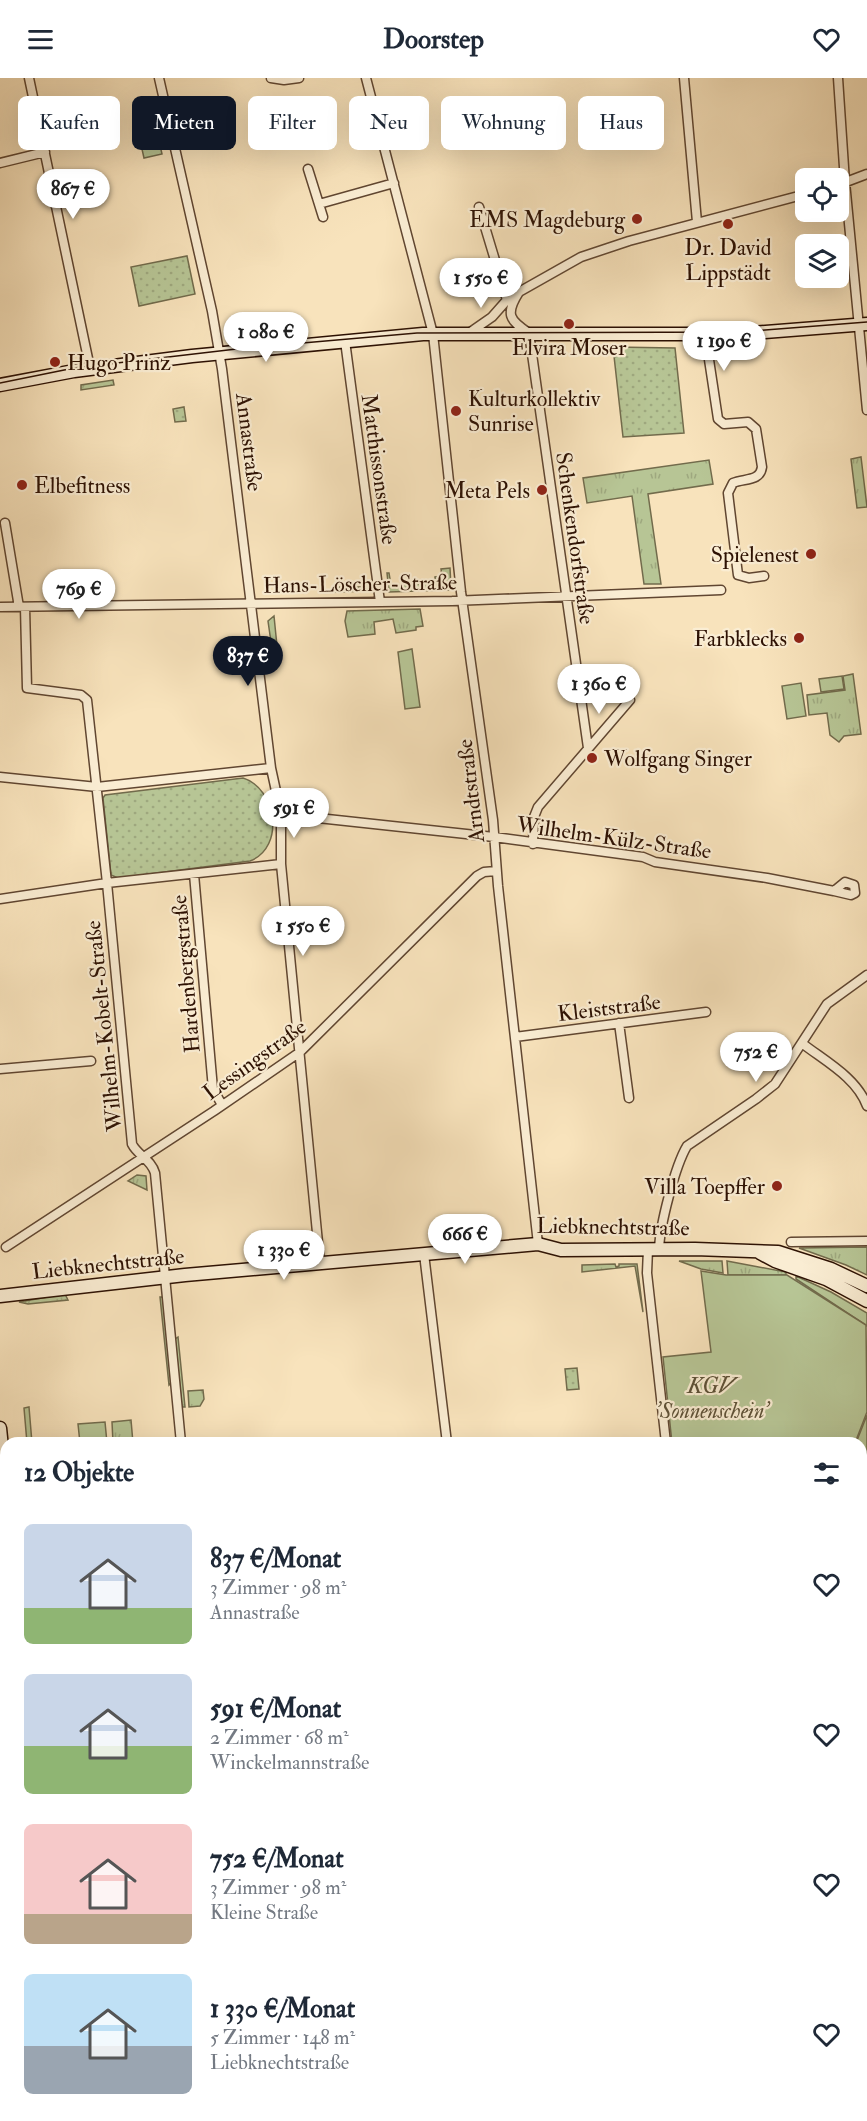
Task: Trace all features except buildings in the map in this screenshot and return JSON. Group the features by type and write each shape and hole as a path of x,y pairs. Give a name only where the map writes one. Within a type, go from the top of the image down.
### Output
{"main road":[{"path":"0,385 90,368 220,352 433,334 760,333 863,324"},
{"name":"Liebknechtstraße","path":"0,1296 165,1277 538,1244 561,1250 653,1249 778,1252 840,1272 867,1286"},
{"name":"Liebknechtstraße","path":"759,1252 775,1261 826,1279 867,1301"}],"street":[{"path":"29,78 90,368"},
{"name":"Annastraße","path":"159,78 220,352 271,768 281,814 281,864 320,1263"},
{"path":"271,78 284,80 299,78"},
{"name":"Arndtstraße","path":"366,78 433,334 462,601 493,814 496,871 538,1244"},
{"path":"684,78 697,222"},
{"path":"838,78 841,168"},
{"path":"0,163 45,152"},
{"path":"308,169 323,217"},
{"path":"849,180 867,174"},
{"path":"319,204 394,183"},
{"path":"469,333 492,317 507,300 581,257 697,222 795,197"},
{"path":"479,207 507,300"},
{"path":"848,222 863,324 867,410"},
{"path":"519,292 512,302 510,317 513,324 529,333"},
{"name":"Schenkendorfstraße","path":"529,333 588,748"},
{"path":"707,334 718,419 723,424 748,422 756,429 761,473 755,478 734,482 728,493 738,575 749,578 764,576"},
{"name":"Matthissonstraße","path":"345,341 380,602"},
{"path":"5,522 22,607"},
{"name":"Hans-Löscher-Straße","path":"0,607 462,601 721,590"},
{"name":"Wilhelm-Kobelt-Straße","path":"22,607 26,687 30,690 81,695 86,698 107,883 132,1144 134,1149 153,1166 155,1173 180,1437"},
{"path":"533,844 534,817 537,809 630,700"},
{"path":"0,777 97,787 271,768"},
{"name":"Wilhelm-Külz-Straße","path":"281,814 494,837 643,857 655,862 767,878 834,891"},
{"path":"0,898 107,883 281,864"},
{"name":"Lessingstraße","path":"6,1247 300,1053 477,876 484,872 496,871"},
{"name":"Hardenbergstraße","path":"194,874 213,1089 222,1105"},
{"path":"665,1437 647,1273 682,1156 687,1146 768,1090 780,1078 829,1002 867,975"},
{"name":"Kleiststraße","path":"515,1037 706,1012"},
{"path":"619,1023 629,1098"},
{"path":"803,1044 851,1082 867,1106"},
{"path":"0,1069 91,1061"},
{"path":"791,1242 867,1241"},
{"path":"424,1254 446,1437"}],"green space":[{"path":"142,150 161,150 162,154 144,158"},
{"path":"187,256 195,294 139,306 131,267"},
{"path":"613,347 675,348 684,433 623,437"},
{"path":"113,380 114,385 81,390 81,385"},
{"path":"184,407 186,421 175,422 173,409"},
{"path":"861,457 867,507 857,508 851,459"},
{"path":"709,460 713,484 648,494 661,584 644,584 632,496 587,503 583,478"},
{"path":"450,568 451,587 449,590 389,592 387,573 389,573 391,585 435,583 435,577 442,576 441,569"},
{"path":"335,587 369,587 369,591 335,592"},
{"path":"420,609 423,626 416,627 416,630 396,633 393,619 374,622 375,634 348,637 345,621 347,611"},
{"path":"274,616 278,656 273,656 268,621"},
{"path":"412,649 420,707 405,709 398,652"},
{"path":"853,674 861,734 844,736 839,742 830,735 827,713 809,715 807,695 845,690 843,676"},
{"path":"842,676 844,689 821,692 819,679"},
{"path":"801,683 806,716 787,719 782,686"},
{"path":"243,778 263,793 269,805 272,831 269,844 261,854 250,861 118,878 111,875 103,798 105,795"},
{"path":"137,1175 146,1176 147,1190 128,1181"},
{"path":"867,1247 867,1275 799,1248"},
{"path":"679,1261 722,1261 723,1273 701,1269"},
{"path":"727,1261 786,1272 786,1275 728,1275"},
{"path":"615,1264 616,1267 619,1264 637,1264 643,1312 635,1266 582,1272 582,1265"},
{"name":"KGV 'Sonnenschein'","path":"701,1271 726,1275 787,1275 866,1325 867,1412 857,1437 671,1437 663,1357 711,1352"},
{"path":"796,1276 831,1292 867,1313 867,1326 796,1279"},
{"path":"65,1294 68,1300 28,1304 19,1302"},
{"path":"160,1297 163,1297 172,1382 169,1385"},
{"path":"178,1337 185,1407 182,1407 175,1339"},
{"path":"577,1368 579,1389 567,1390 565,1369"},
{"path":"203,1390 204,1399 200,1406 189,1407 188,1391"},
{"path":"29,1407 32,1437 26,1437 24,1408"},
{"path":"867,1415 867,1437 858,1437"},
{"path":"131,1420 132,1437 113,1437 112,1422"},
{"path":"105,1422 106,1437 79,1437 78,1424"}],"tram line":[{"path":"0,383 74,368 245,348 417,333 740,332 867,322"}],"place":[{"name":"EMS Magdeburg","path":"637,219"},
{"name":"Dr. David Lippstädt","path":"728,224"},
{"name":"Elvira Moser","path":"569,324"},
{"name":"Hugo Prinz","path":"55,362"},
{"name":"Kulturkollektiv Sunrise","path":"456,411"},
{"name":"Elbefitness","path":"22,485"},
{"name":"Meta Pels","path":"542,490"},
{"name":"Spielenest","path":"811,554"},
{"name":"Farbklecks","path":"799,638"},
{"name":"Wolfgang Singer","path":"592,758"},
{"name":"Villa Toepffer","path":"777,1186"}]}
